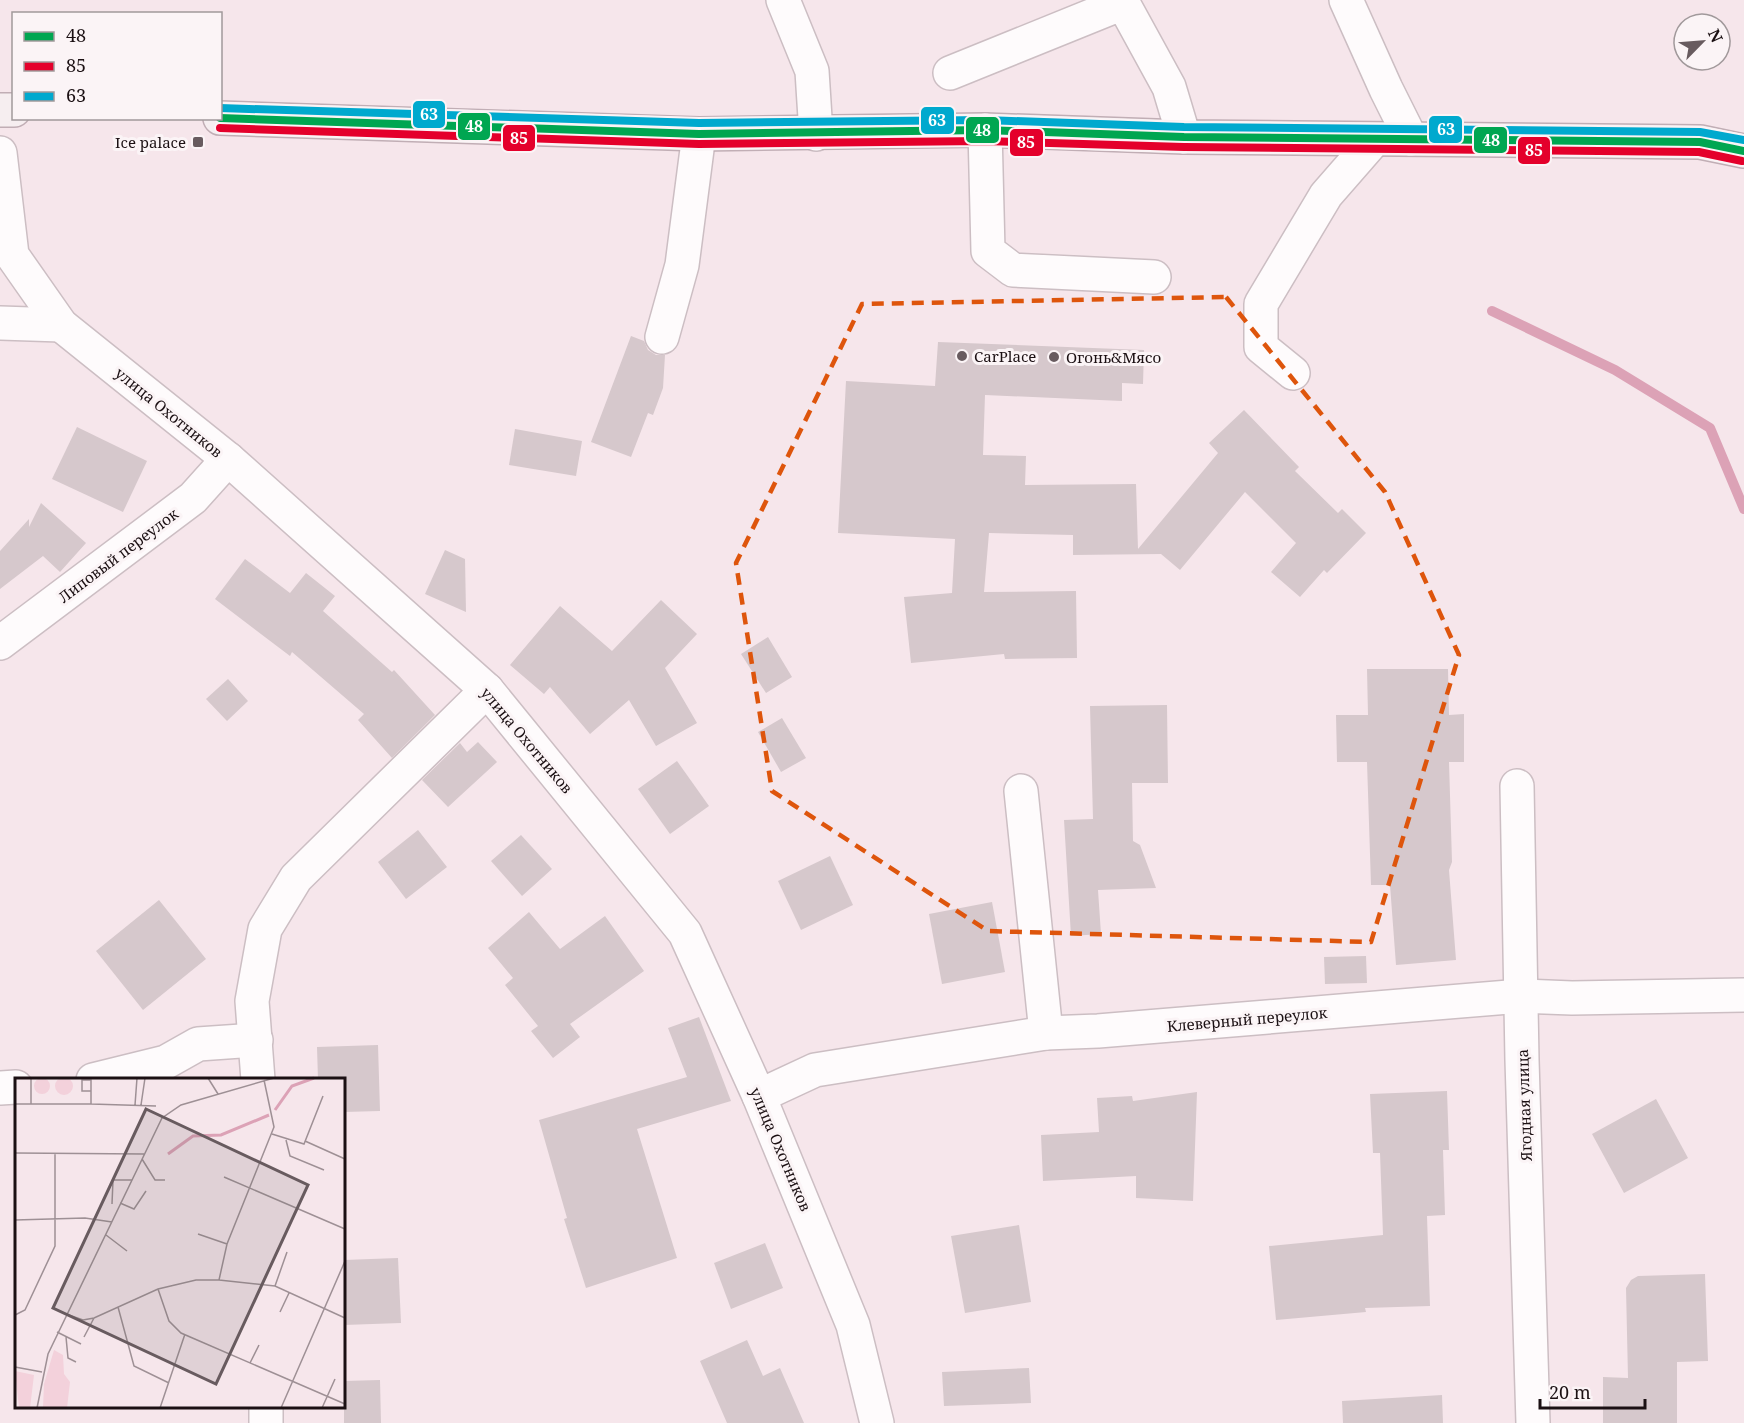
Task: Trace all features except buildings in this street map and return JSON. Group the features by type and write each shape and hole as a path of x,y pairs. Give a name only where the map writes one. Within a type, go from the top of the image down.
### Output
{"main road":[{"path":"222,117 699,134 985,130 1184,137 1700,142 1744,151"}],"street":[{"path":"783,0 812,71 816,134"},
{"path":"1347,0 1411,139"},
{"path":"950,73 1123,3 1169,87 1184,137"},
{"path":"985,130 988,251 1013,270 1154,277"},
{"path":"662,338 682,266 699,134"},
{"path":"1293,374 1261,347 1261,304 1326,195 1374,140"},
{"name":"улица Охотников","path":"0,153 12,255 61,325 228,459 487,690 685,933 759,1096 853,1325 877,1423"},
{"path":"0,323 61,325"},
{"name":"Липовый переулок","path":"0,643 194,498 228,459"},
{"path":"258,1078 252,1001 265,928 296,878 487,690"},
{"name":"Ягодная улица","path":"1517,786 1533,1423"},
{"path":"1021,791 1046,1032"},
{"name":"Клеверный переулок","path":"759,1096 815,1070 1046,1032 1098,1031 1521,996 1572,998 1744,995"},
{"path":"101,1078 166,1062 198,1044 256,1040"},
{"path":"0,1088 15,1087"}],"highlighted area":[{"path":"1226,297 1385,492 1459,655 1371,942 988,931 772,791 736,563 862,304"}],"waterway":[{"path":"1492,311 1615,370 1710,428 1744,509"}],"transit line":[{"name":"63","path":"222,108 699,123 985,120 1184,127 1700,132 1744,140"},
{"name":"48","path":"222,118 699,134 985,130 1184,137 1700,142 1744,151"},
{"name":"85","path":"220,128 699,144 985,141 1184,147 1699,152 1742,161"}],"place":[{"name":"Ice palace","path":"198,142"},
{"name":"CarPlace","path":"962,356"},
{"name":"Огонь&Мясо","path":"1054,357"}]}
